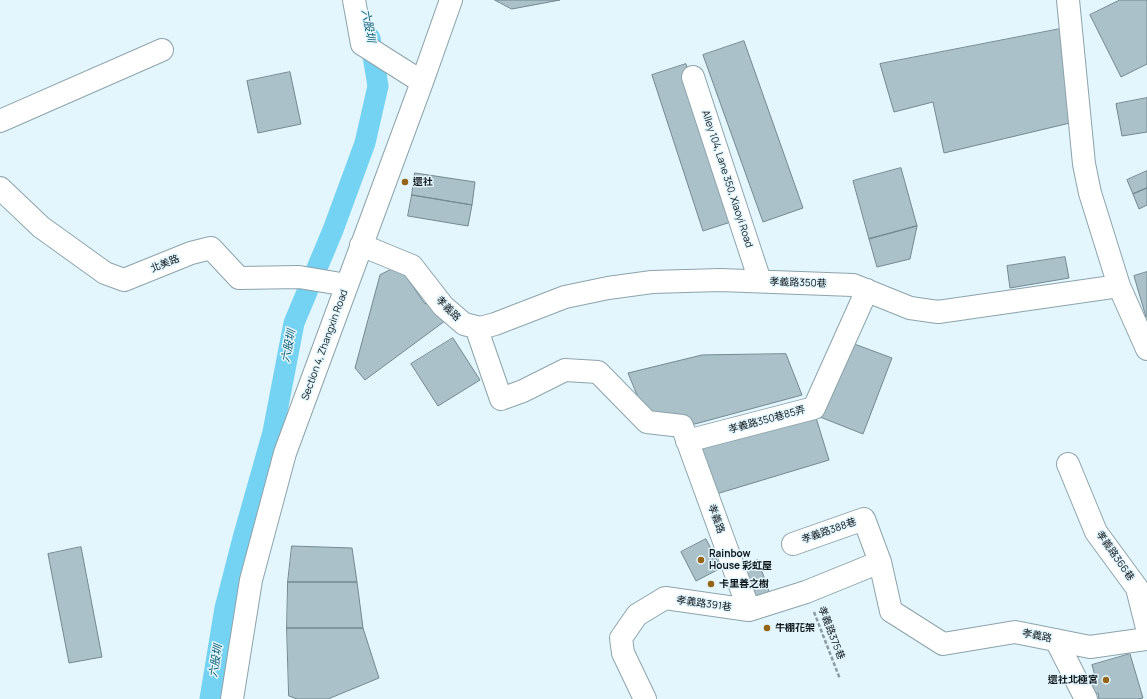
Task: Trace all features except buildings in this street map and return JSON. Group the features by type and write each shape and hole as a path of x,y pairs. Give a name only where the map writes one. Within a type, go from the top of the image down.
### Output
{"street":[{"path":"354,0 362,44 421,82"},
{"name":"Section 4, Zhangxin Road","path":"232,699 251,580 285,453 451,0"},
{"path":"1068,0 1084,164 1090,193 1120,286 1147,349"},
{"path":"0,121 162,50"},
{"name":"Alley 104, Lane 350, Xiaoyi Road","path":"693,77 760,282"},
{"name":"北美路","path":"0,188 41,227 105,273 124,280 191,253 211,248 239,278 299,277 346,285"},
{"name":"孝義路","path":"361,245 412,266 443,306 464,324 476,327 501,399 523,391 565,370 598,372 647,422 682,426 749,610"},
{"name":"孝義路350巷","path":"476,327 480,328 495,324 565,297 608,288 652,282 720,280 853,285 910,308 938,312 1120,286"},
{"name":"孝義路350巷85弄","path":"687,441 814,408 867,290"},
{"name":"孝義路366巷","path":"1068,464 1096,532 1137,588 1147,628"},
{"name":"孝義路","path":"864,519 880,562 892,611 943,644 1015,632 1090,647 1147,638"},
{"name":"孝義路388巷","path":"793,544 864,519"},
{"path":"749,610 806,592 880,562"},
{"name":"孝義路391巷","path":"645,699 623,653 621,638 637,615 665,598 749,610"},
{"path":"1056,640 1086,699"}],"path":[{"name":"孝義路375巷","path":"806,592 840,679"}],"waterway":[{"name":"六股圳","path":"210,699 225,608 273,432 294,323 333,230 365,143 378,86 370,38"}],"place":[{"name":"還社","path":"405,182"},
{"name":"Rainbow House 彩虹屋","path":"701,560"},
{"name":"卡里善之樹","path":"711,584"},
{"name":"牛棚花架","path":"767,628"},
{"name":"還社北極宮","path":"1106,680"}]}
